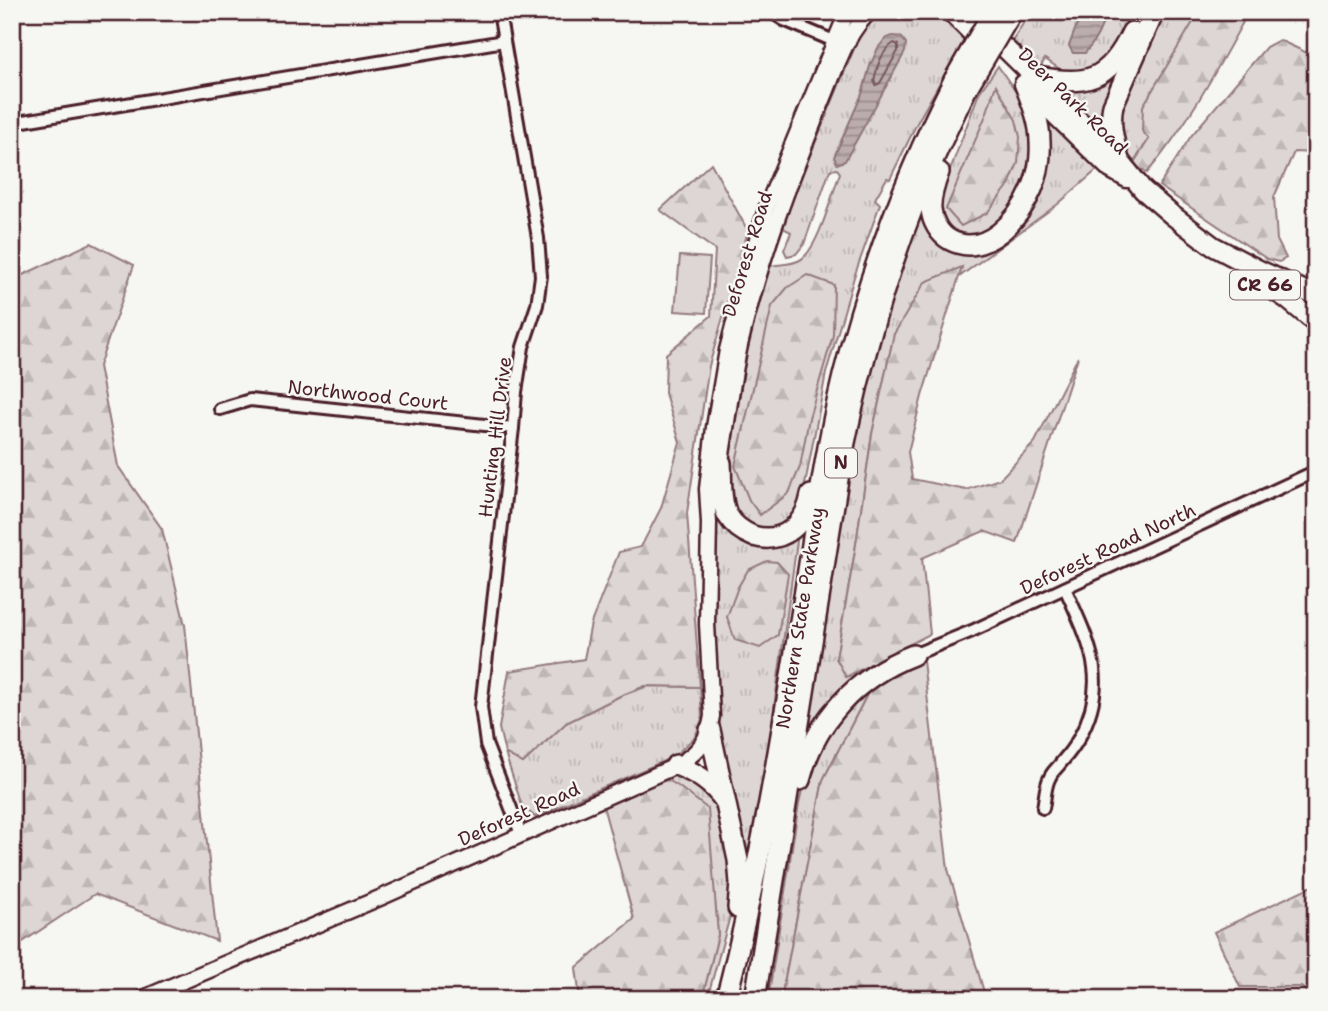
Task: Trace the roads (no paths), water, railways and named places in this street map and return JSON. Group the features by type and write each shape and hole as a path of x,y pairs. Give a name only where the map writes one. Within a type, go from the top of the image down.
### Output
{"highway":[{"name":"Northern State Parkway","path":"755,999 839,473 862,364 911,212 936,154 961,84 993,12"},
{"name":"Northern State Parkway","path":"724,999 749,907 771,800 824,469 836,407 860,314 912,167 961,84 1012,12"},
{"path":"961,84 931,211 945,236 958,243 974,245 991,239 1009,224 1024,204 1035,179 1040,153 1039,129 1029,80 1068,82 1088,79 1105,71 1124,48 1141,12"},
{"path":"1119,160 1111,121 1113,105 1154,12"},
{"path":"721,463 725,508 735,525 746,533 759,537 774,538 788,533 802,520 808,507 815,472 836,407"},
{"path":"778,855 805,764 821,729 837,706 858,687 890,665 913,655"},
{"path":"710,730 727,803 740,897 724,972 724,999"},
{"path":"676,765 699,775 727,803"}],"main road":[{"name":"Deer Park Road","path":"951,12 1119,160 1139,186"},
{"name":"Deer Park Road","path":"968,12 1111,169 1139,186 1213,246 1316,296"},
{"name":"CR 66","path":"1213,246 1248,274 1287,299 1316,324"}],"street":[{"name":"Hunting Hill Drive","path":"499,12 538,238 541,276 537,305 523,347 516,392 481,707 486,744 521,834"},
{"path":"772,12 784,20 834,41"},
{"name":"Deforest Road","path":"141,999 382,897 676,765 687,759 705,741 710,730 712,709 707,600 707,489 724,362 748,265 767,206 847,12"},
{"name":"Deforest Road","path":"709,523 734,372 768,243 789,184 846,47 858,25 870,12"},
{"path":"12,123 503,41"},
{"name":"Northwood Court","path":"220,409 250,400 513,428"},
{"name":"Deforest Road North","path":"913,655 972,631 1316,471"},
{"path":"1042,808 1049,777 1079,738 1089,716 1096,688 1094,662 1087,637 1065,588"}],"water":[{"path":"1087,12 1106,12 1103,24 1085,53 1073,53 1069,46 1076,27"},
{"path":"901,37 906,43 905,52 845,161 837,164 834,157 862,94 870,66 878,48 886,38"}]}
